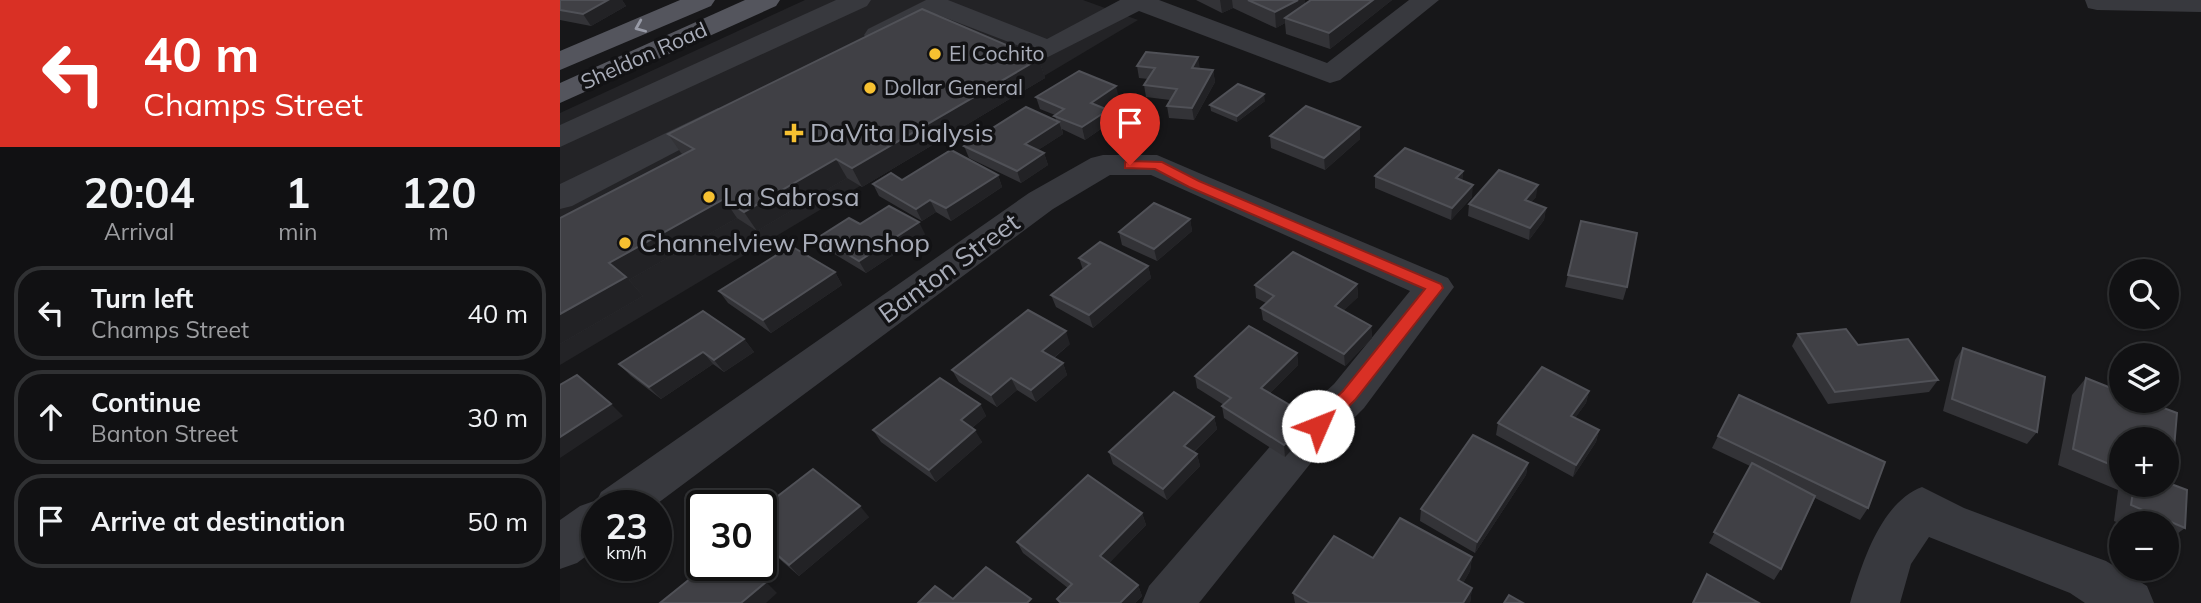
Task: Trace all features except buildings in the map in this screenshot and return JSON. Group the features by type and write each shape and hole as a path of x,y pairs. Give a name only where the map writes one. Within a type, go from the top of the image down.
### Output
{"main road":[{"name":"Sheldon Road","path":"560,61 702,0"},
{"name":"Sheldon Road","path":"560,94 767,0"}],"street":[{"path":"564,132 858,0"},
{"path":"852,48 930,2 1048,49 1136,1 1329,74 1426,0"},
{"path":"2098,2 2201,4"},
{"path":"560,198 743,104"},
{"path":"564,132 622,166"},
{"name":"Banton Street","path":"640,490 1041,201 1103,165 1157,165 1194,184 1435,288 1349,396 1302,440 1167,603"},
{"path":"1875,603 1889,556 1922,508 1947,523 2088,577 2129,603"},
{"path":"560,547 581,532"}],"shaded area":[{"path":"805,0 1083,0 1138,20 560,365 560,113"}],"place":[{"name":"El Cochito","path":"935,54"},
{"name":"Dollar General","path":"870,88"},
{"name":"DaVita Dialysis","path":"794,133"},
{"name":"La Sabrosa","path":"709,197"},
{"name":"Channelview Pawnshop","path":"625,243"}],"route":[{"path":"1130,165 1157,165 1194,184 1435,288 1349,396 1318,426"}]}
